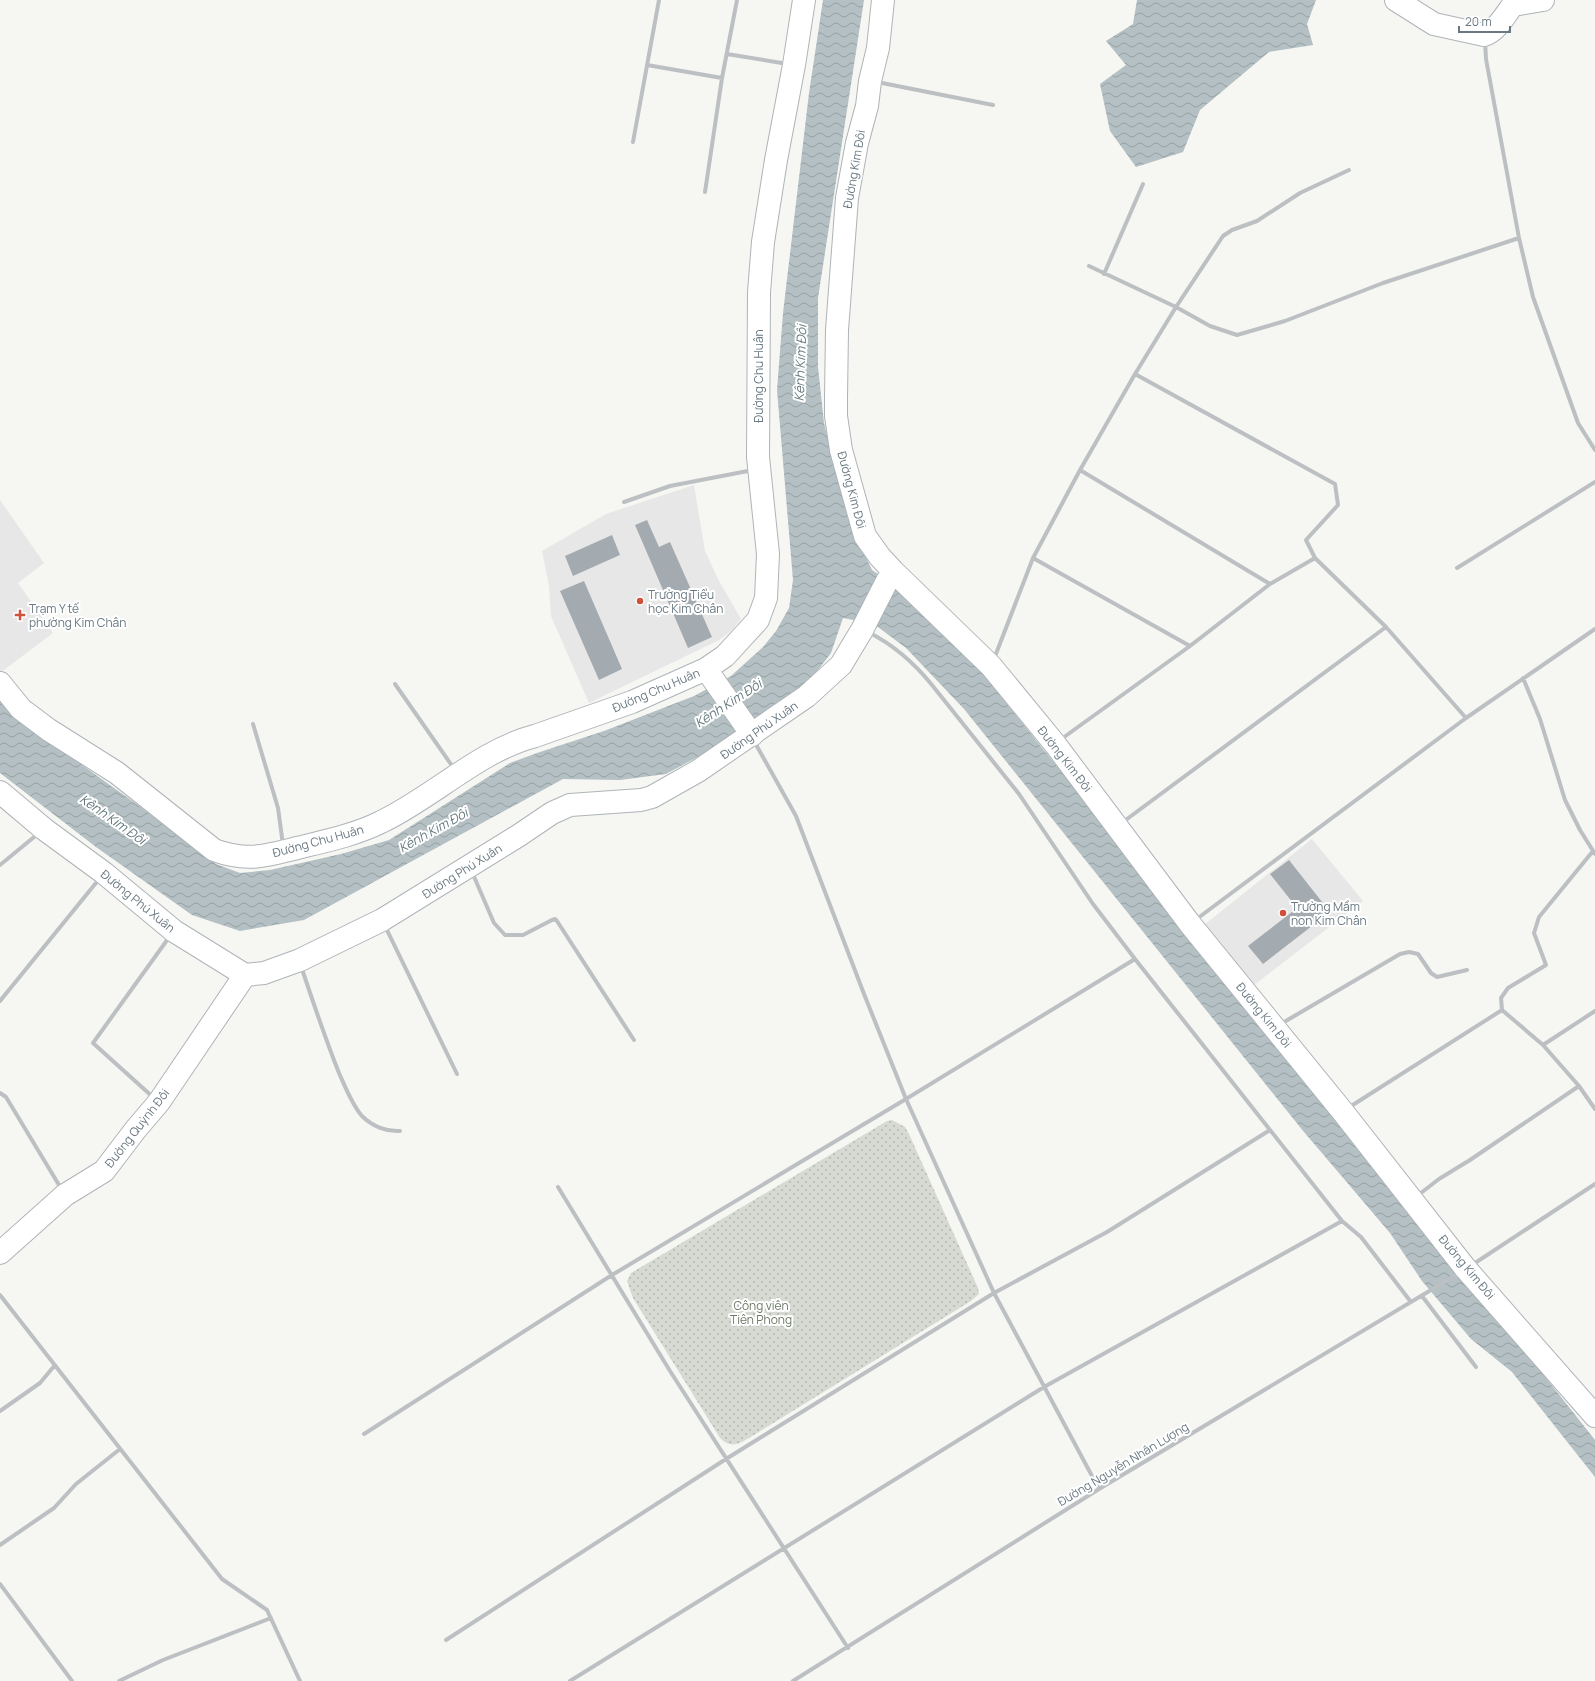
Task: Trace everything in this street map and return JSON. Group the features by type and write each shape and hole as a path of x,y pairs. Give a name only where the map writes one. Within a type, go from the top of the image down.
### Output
{"street":[{"path":"633,142 659,0"},
{"path":"705,192 722,78 737,0"},
{"name":"Đường Chu Huân","path":"0,683 21,708 49,730 117,773 214,850 229,855 252,858 350,835 382,822 519,740 535,736 632,702 706,669 725,656 758,620 766,598 768,554 758,457 758,292 763,242 804,0"},
{"name":"Đường Kim Đôi","path":"883,0 878,48 870,81 867,106 857,143 847,198 836,330 836,416 841,450 865,536 880,556 890,576 991,666 1055,744 1190,924 1412,1199 1461,1272 1595,1416"},
{"path":"1396,0 1434,24 1484,35 1489,34 1496,28 1513,5 1543,0"},
{"path":"1484,35 1486,59 1519,238 1533,297 1578,423 1595,450"},
{"path":"727,54 794,65"},
{"path":"647,65 722,78"},
{"path":"870,81 993,105"},
{"path":"991,666 1033,558 1080,470 1135,374 1176,307 1223,236 1232,230 1257,221 1300,193 1349,170"},
{"path":"1104,274 1143,184"},
{"path":"1089,266 1176,307 1210,326 1237,335 1285,321 1383,283 1519,238"},
{"path":"1135,374 1335,484 1338,505 1306,540 1315,558 1386,627 1466,718"},
{"path":"624,502 670,486 759,469"},
{"path":"1080,470 1270,584"},
{"path":"1457,568 1595,482"},
{"path":"1033,558 1190,646"},
{"path":"1055,744 1190,646 1270,584 1315,558"},
{"name":"Đường Phú Xuân","path":"0,792 44,829 104,873 174,930 245,975 264,973 300,960 382,920 552,813 570,805 630,802 652,797 698,771 807,696 841,665 862,630 890,576"},
{"path":"1117,826 1386,627"},
{"path":"1190,924 1466,718 1595,629"},
{"path":"862,630 882,639 923,673 1019,794 1093,904 1135,959 1342,1221 1361,1237 1411,1302"},
{"path":"706,669 752,735 796,816 906,1099 994,1293 1100,1490"},
{"path":"1523,678 1540,719 1565,800 1594,852 1539,917 1534,933 1546,965 1508,988 1501,998 1502,1010 1543,1045 1579,1086 1595,1109"},
{"path":"395,684 459,775"},
{"path":"253,724 278,808 284,851"},
{"path":"0,865 44,829"},
{"path":"470,866 494,922 505,935 523,935 552,920 555,919 558,921 634,1040"},
{"path":"0,1001 104,873"},
{"path":"382,920 457,1074"},
{"path":"159,1102 93,1043 174,930"},
{"path":"1274,1028 1400,954 1409,952 1418,954 1430,973 1437,977 1467,970"},
{"path":"364,1434 612,1275 906,1099 1135,959"},
{"path":"300,960 321,1028 347,1091 361,1115 372,1124 383,1129 400,1131"},
{"name":"Đường Quỳnh Đôi","path":"0,1253 65,1196 104,1171 159,1102 245,975"},
{"path":"1343,1112 1502,1010"},
{"path":"1543,1045 1595,1010"},
{"path":"1412,1199 1579,1086"},
{"path":"0,1093 6,1097 65,1196"},
{"path":"446,1640 726,1459 994,1293 1107,1232 1270,1130"},
{"name":"Đường Nguyễn Nhân Lượng","path":"793,1681 1100,1490 1461,1272 1595,1184"},
{"path":"558,1187 670,1371 848,1648"},
{"path":"570,1681 1044,1387 1342,1221"},
{"path":"0,1295 222,1579 267,1610 300,1681"},
{"path":"1422,1296 1476,1367"},
{"path":"0,1411 40,1383 55,1365"},
{"path":"0,1545 54,1508 76,1484 120,1449"},
{"path":"0,1584 72,1681"},
{"path":"119,1681 163,1660 271,1618"}],"shaded area":[{"name":"Trường Tiểu học Kim Chân","path":"694,485 705,551 719,581 741,619 731,631 719,640 589,703 551,616 549,586 542,551 606,514"},
{"path":"0,500 44,563 18,583 53,633 0,673"},
{"name":"Trường Mầm non Kim Chân","path":"1312,839 1363,901 1254,985 1204,925"}],"green space":[{"name":"Công viên Tiên Phong","path":"892,1120 905,1127 909,1134 978,1288 979,1294 971,1301 749,1438 737,1444 727,1443 720,1438 633,1298 627,1281 631,1273 887,1121"}],"water":[{"name":"Kênh Kim Đôi","path":"823,0 864,0 818,298 818,367 824,423 848,519 872,570 903,591 979,669 1470,1282 1595,1440 1595,1477 1512,1372 1471,1339 1422,1281 1390,1233 1304,1132 964,709 906,648 874,624 843,618 831,653 802,691 727,741 666,774 620,780 563,779 304,920 240,931 192,915 96,847 0,773 0,697 22,722 135,803 216,864 240,873 270,870 341,854 389,840 510,763 604,731 694,696 731,676 763,647 776,631 789,608 793,580 777,390 783,313 809,93"},
{"path":"1137,0 1316,0 1307,24 1313,45 1269,52 1200,110 1183,152 1136,167 1110,131 1100,84 1126,65 1106,41 1133,24"}],"building":[{"name":"Trường Tiểu học Kim Chân","path":"647,520 659,547 670,542 712,637 688,648 635,525"},
{"path":"612,535 620,555 573,576 565,556"},
{"path":"584,581 622,669 599,680 560,591"},
{"path":"1289,860 1330,912 1263,964 1248,946 1297,908 1270,874"}],"place":[{"name":"Trường Tiểu học Kim Chân","path":"640,601"},
{"name":"Trạm Y tế phường Kim Chân","path":"20,615"},
{"name":"Trường Mầm non Kim Chân","path":"1283,913"}]}
